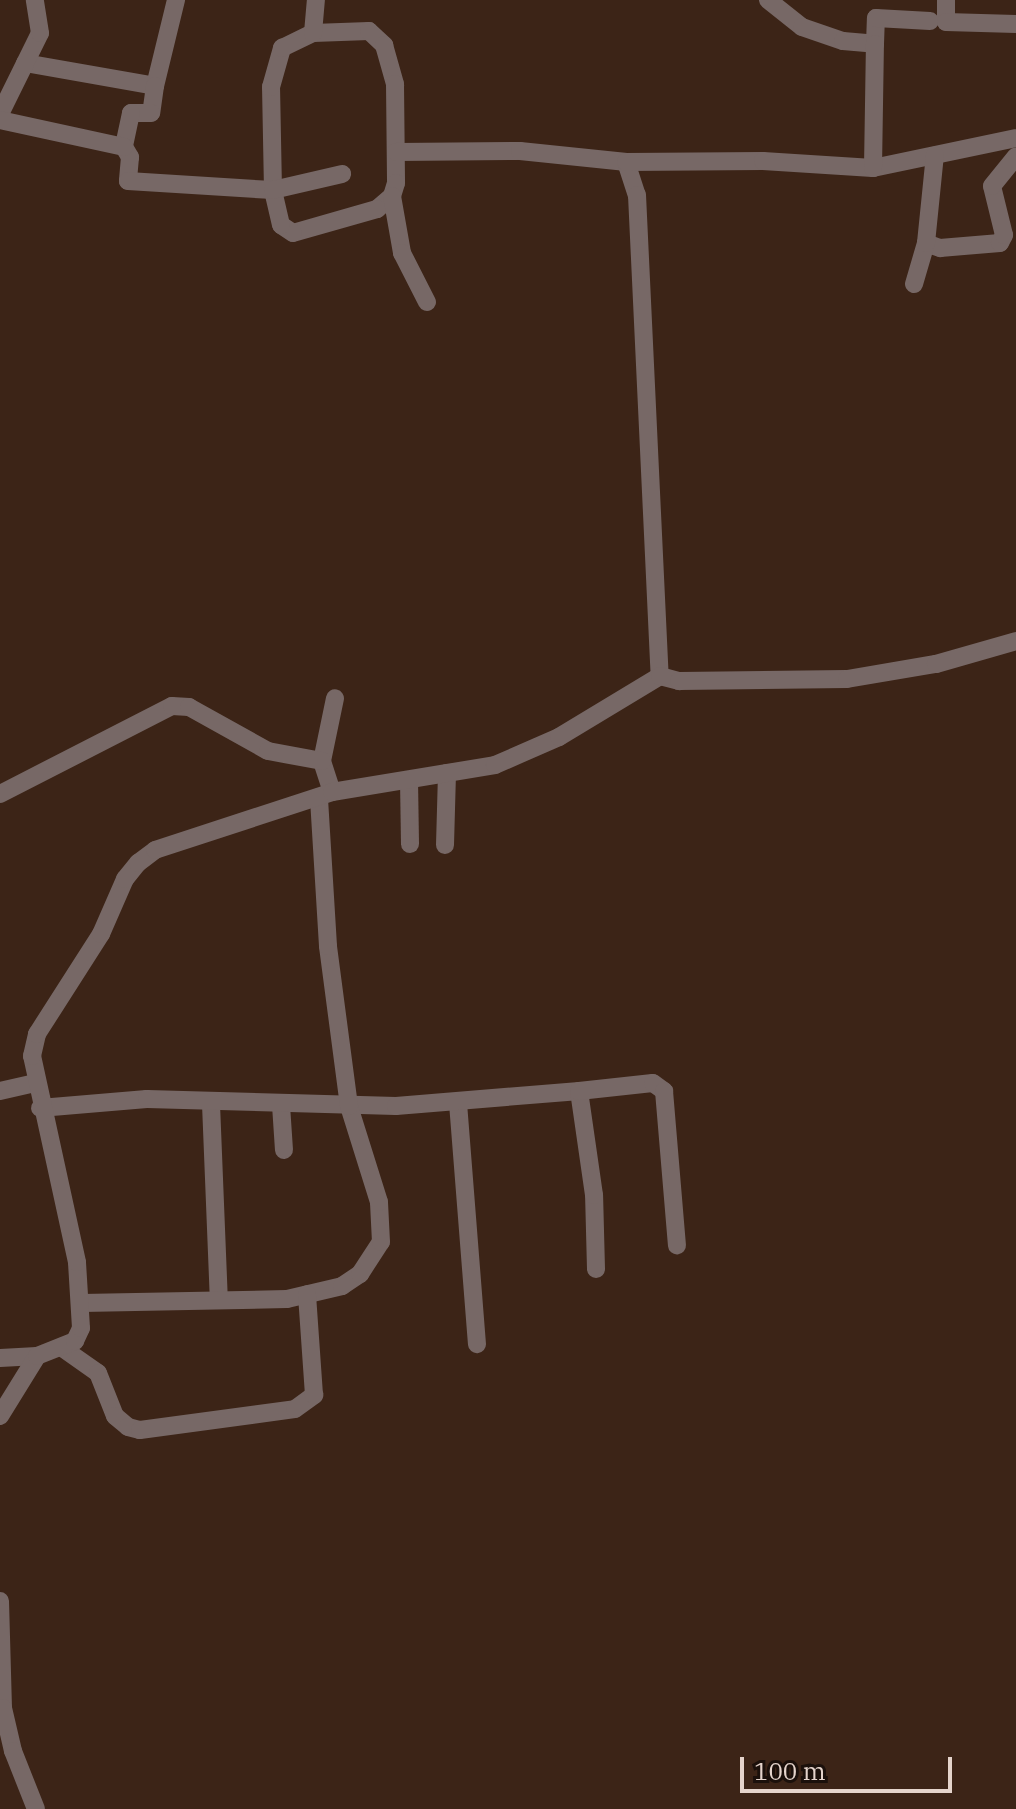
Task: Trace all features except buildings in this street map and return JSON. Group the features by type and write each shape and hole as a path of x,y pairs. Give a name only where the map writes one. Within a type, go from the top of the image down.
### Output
{"street":[{"path":"35,0 42,22 0,117 124,147"},
{"path":"176,0 151,113 131,113 124,147 130,157 127,177 133,183 273,190 342,174"},
{"path":"313,33 316,0"},
{"path":"768,0 802,27 843,41 875,44"},
{"path":"946,0 946,22 1016,24"},
{"path":"873,168 877,9 930,21"},
{"path":"392,196 377,209 293,233 281,225 273,190 271,87 282,48 313,33 369,31 384,45 395,84 396,152 392,196 402,253 427,302"},
{"path":"25,63 155,86"},
{"path":"396,152 520,151 626,162 873,168 1016,138"},
{"path":"914,284 926,243 935,155"},
{"path":"926,243 940,248 1000,243 1004,235 992,186 1016,156"},
{"path":"626,162 637,195 660,676"},
{"path":"0,1358 37,1356 75,1341 81,1328 82,1303 40,1108 32,1056 37,1034 101,934 125,879 138,863 155,850 326,795 447,773 524,754 660,676 691,682 847,679 936,664 1016,641"},
{"path":"82,1303 219,1300 307,1294 342,1286 360,1274 381,1242 379,1202 349,1106 328,946 326,795 322,761 335,698"},
{"path":"0,794 172,706 189,707 268,751 322,761"},
{"path":"445,845 447,773"},
{"path":"409,780 410,844"},
{"path":"0,1091 35,1083"},
{"path":"40,1108 147,1099 211,1104 349,1106 458,1103 653,1083 664,1091 677,1245"},
{"path":"579,1091 594,1195 596,1269"},
{"path":"458,1103 477,1344"},
{"path":"211,1104 219,1300"},
{"path":"281,1105 284,1150"},
{"path":"61,1347 98,1373 115,1416 128,1427 140,1430 295,1409 314,1395 307,1294"},
{"path":"0,1416 37,1356"},
{"path":"0,1601 4,1736 36,1809"}]}
